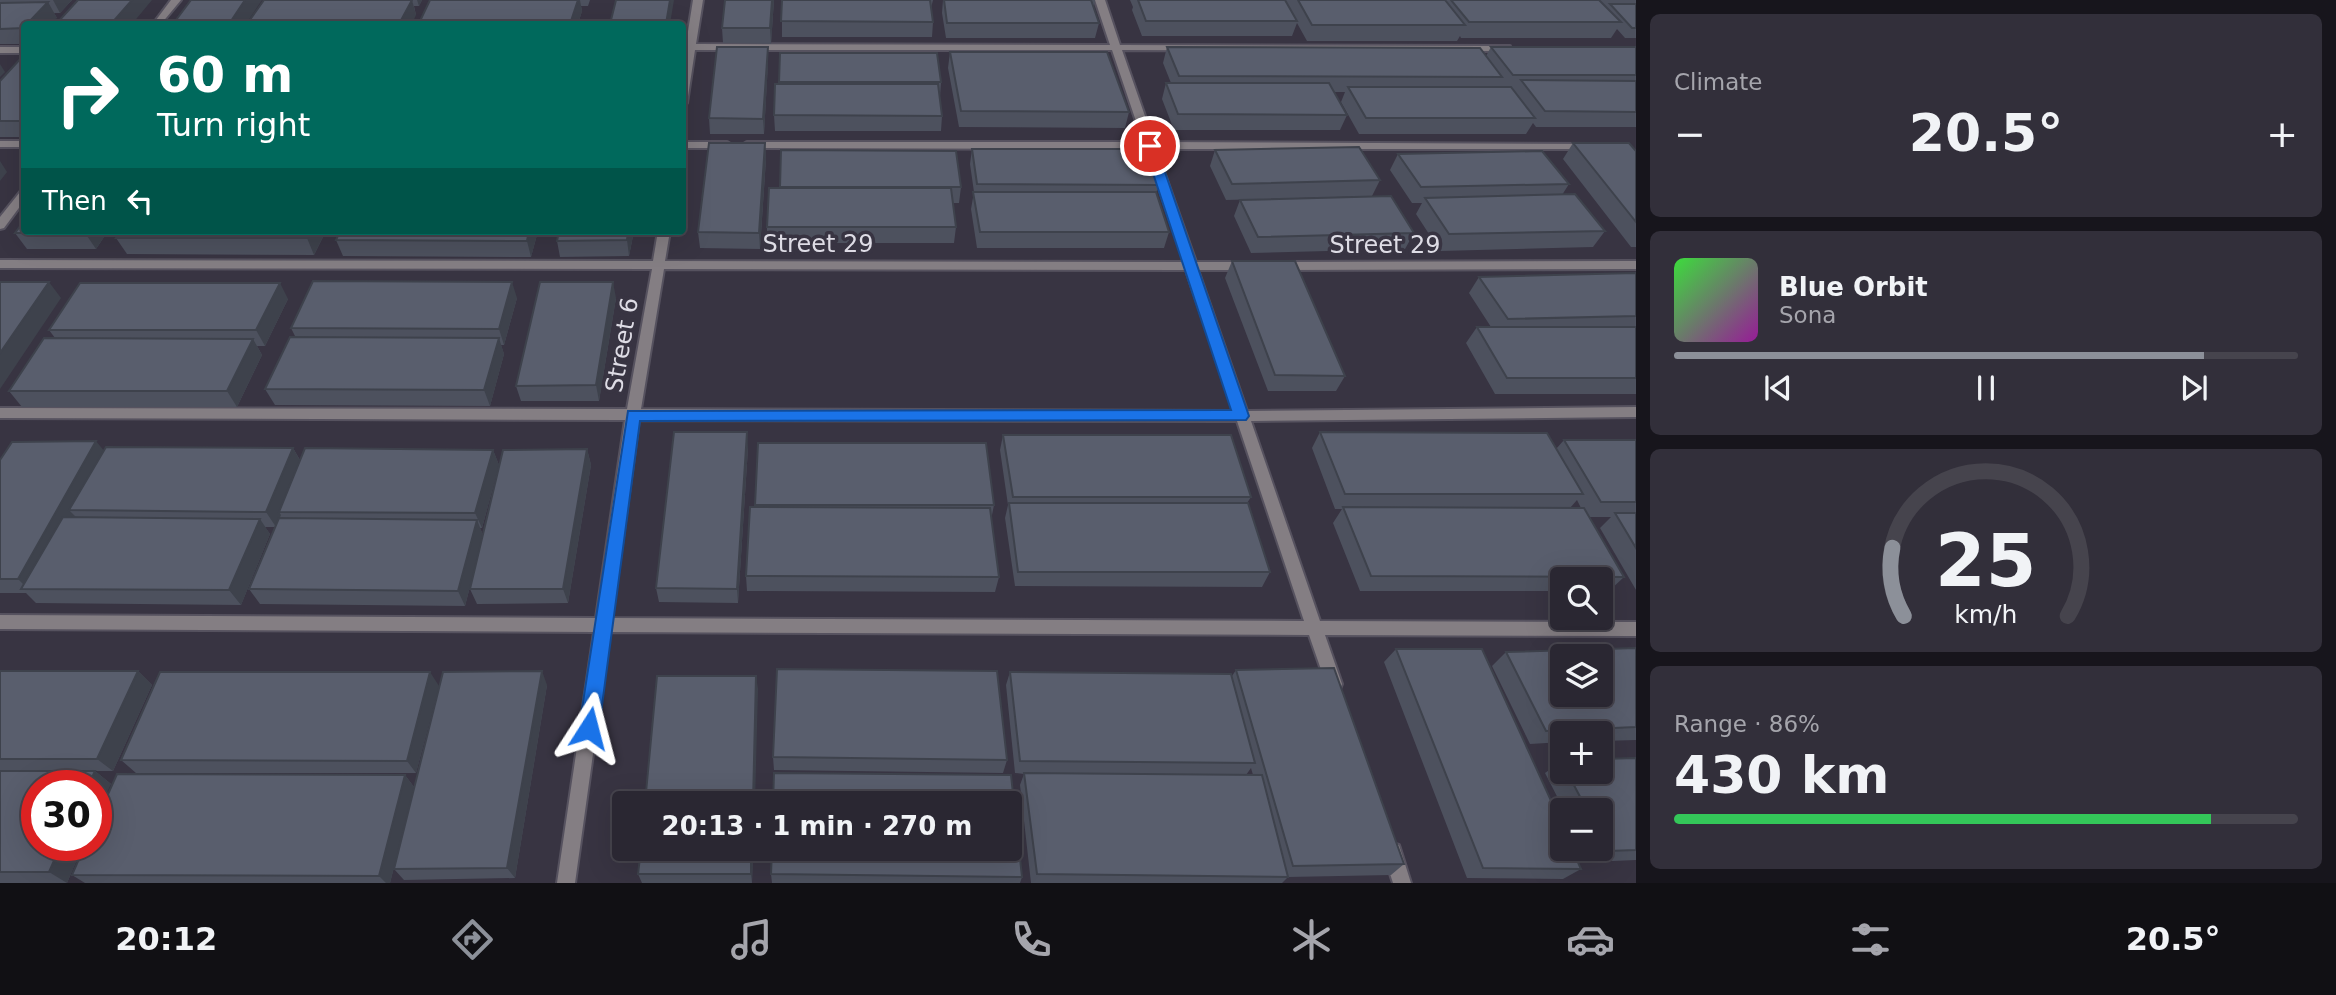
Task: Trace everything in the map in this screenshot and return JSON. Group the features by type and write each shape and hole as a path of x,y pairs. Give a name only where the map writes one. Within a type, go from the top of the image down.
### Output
{"street":[{"path":"159,21 176,0"},
{"path":"698,0 686,47 1513,48"},
{"path":"1100,0 1337,692"},
{"path":"0,50 21,50"},
{"path":"0,144 21,144"},
{"path":"686,145 1599,146"},
{"path":"0,225 21,198"},
{"name":"Street 6","path":"566,883 633,415 663,235"},
{"name":"Street 29","path":"0,264 1636,265"},
{"path":"0,413 1241,416 1636,412"},
{"path":"0,622 1636,629"},
{"path":"1385,832 1402,883"}],"building":[{"path":"78,0 132,0 114,21 59,21"},
{"path":"191,0 245,0 231,21 175,21"},
{"path":"264,0 412,0 401,21 249,21"},
{"path":"430,0 578,0 571,21 420,21"},
{"path":"616,0 670,0 666,21 611,21"},
{"path":"725,0 772,0 770,28 722,28"},
{"path":"782,0 930,0 933,22 781,21"},
{"path":"944,0 1091,0 1099,23 947,23"},
{"path":"1138,0 1285,0 1297,21 1146,21"},
{"path":"1298,0 1445,0 1465,25 1312,25"},
{"path":"1451,0 1599,0 1621,22 1469,22"},
{"path":"48,2 30,21 21,21 21,28 0,29 0,3"},
{"path":"1610,4 1636,4 1636,28 1632,28"},
{"path":"717,47 768,47 763,119 709,118"},
{"path":"1167,47 1480,48 1502,77 1179,76"},
{"path":"1491,47 1636,47 1636,75 1513,75"},
{"path":"950,52 1107,52 1129,112 961,111"},
{"path":"780,53 937,53 941,82 779,82"},
{"path":"21,58 21,121 0,121 0,81"},
{"path":"1521,80 1636,81 1636,112 1545,111"},
{"path":"1166,83 1329,83 1347,115 1178,114"},
{"path":"775,84 938,84 942,116 774,115"},
{"path":"1348,87 1511,87 1535,118 1366,118"},
{"path":"709,143 765,143 759,233 698,232"},
{"path":"1573,143 1629,143 1636,151 1636,222"},
{"path":"1359,147 1380,180 1232,184 1215,150"},
{"path":"972,149 1146,149 1159,185 977,184"},
{"path":"781,150 956,151 961,187 780,187"},
{"path":"1542,151 1569,184 1421,187 1398,154"},
{"path":"769,188 951,188 956,227 767,227"},
{"path":"973,192 1156,192 1169,232 980,232"},
{"path":"1575,194 1605,231 1449,234 1425,198"},
{"path":"1391,196 1414,233 1258,237 1240,200"},
{"path":"118,235 309,235 307,238 116,238"},
{"path":"338,235 528,235 527,241 336,240"},
{"path":"558,235 628,235 627,240 557,241"},
{"path":"1232,261 1295,261 1345,376 1275,375"},
{"path":"1636,273 1636,316 1508,319 1479,277"},
{"path":"313,281 512,282 499,329 291,328"},
{"path":"0,282 49,282 0,353"},
{"path":"540,282 613,282 596,385 516,386"},
{"path":"80,283 280,283 256,330 49,330"},
{"path":"1477,327 1636,327 1636,378 1507,378"},
{"path":"290,337 499,338 484,390 265,389"},
{"path":"44,338 253,339 227,391 9,391"},
{"path":"674,432 747,432 737,589 656,588"},
{"path":"1320,432 1547,433 1583,494 1345,494"},
{"path":"1003,435 1231,435 1251,497 1013,497"},
{"path":"1564,440 1636,440 1636,502 1601,502"},
{"path":"96,441 18,579 0,579 0,460 12,442"},
{"path":"758,443 986,443 994,505 755,505"},
{"path":"106,447 293,448 266,512 69,510"},
{"path":"305,448 493,450 475,513 279,512"},
{"path":"587,449 563,589 470,589 503,450"},
{"path":"1009,503 1248,503 1270,572 1018,572"},
{"path":"750,507 990,508 999,577 746,576"},
{"path":"1343,507 1584,508 1624,577 1613,577 1613,567 1550,567 1550,577 1371,576"},
{"path":"1615,513 1636,513 1636,548"},
{"path":"63,517 260,519 229,590 21,589"},
{"path":"279,518 477,520 458,591 249,589"},
{"path":"1636,648 1636,727 1613,728 1613,721 1550,721 1550,731 1546,731 1506,652 1550,651 1550,707 1613,707 1613,649"},
{"path":"1396,649 1482,649 1550,798 1550,861 1577,861 1581,869 1483,868"},
{"path":"1334,668 1404,864 1293,866 1236,670"},
{"path":"777,669 997,671 1007,760 773,757"},
{"path":"0,671 138,671 97,759 0,759"},
{"path":"542,671 507,868 394,869 443,672"},
{"path":"160,672 430,672 407,761 121,760"},
{"path":"1010,672 1231,674 1255,763 1020,761"},
{"path":"657,676 756,676 753,791 646,791"},
{"path":"1636,758 1636,850 1613,851 1613,798 1581,798 1573,784 1613,784 1613,759"},
{"path":"0,771 21,771 21,861 54,861 49,872 0,872"},
{"path":"774,773 1011,775 1013,791 773,791"},
{"path":"1024,773 1262,775 1288,877 1037,874"},
{"path":"117,774 405,775 379,876 72,875 78,861 112,861 112,785"},
{"path":"640,861 751,861 751,874 638,874"},
{"path":"772,861 1020,861 1022,877 771,874"}],"route":[{"path":"589,728 633,415 1241,416 1150,146"}]}
